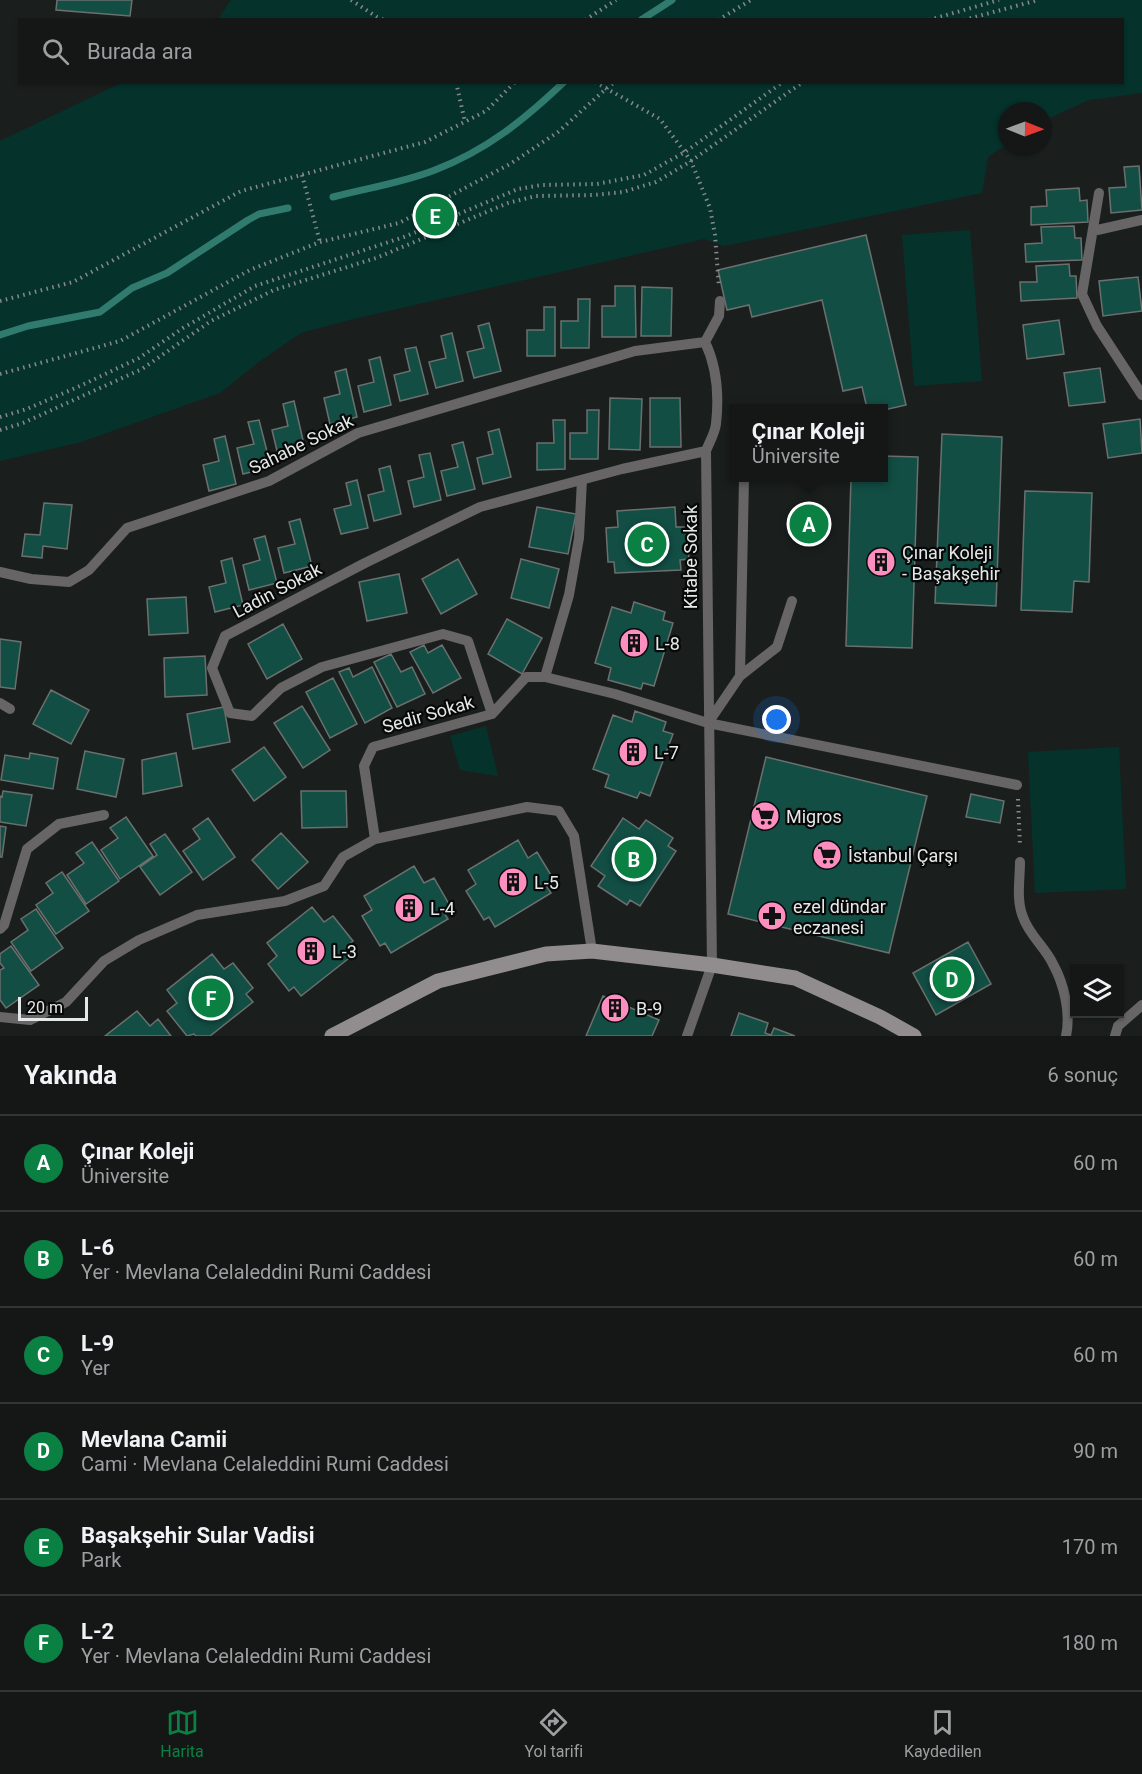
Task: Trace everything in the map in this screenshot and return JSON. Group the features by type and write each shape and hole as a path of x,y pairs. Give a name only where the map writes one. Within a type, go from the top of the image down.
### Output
{"street":[{"path":"332,1036 438,981 546,954 592,951 712,965 795,978 880,1017 914,1036"}],"lane":[{"path":"1099,193 1082,294 1097,326 1142,395"},
{"path":"1093,231 1142,219"},
{"path":"705,342 719,316 720,301"},
{"name":"Kitabe Sokak","path":"705,342 713,359 716,385 716,426 706,451 712,965"},
{"name":"Sahabe Sokak","path":"0,572 31,579 69,582 89,570 127,528 269,481 358,433 635,351 705,342"},
{"name":"Ladin Sokak","path":"492,714 468,641 443,634 322,667 280,688 252,717 230,713 212,668 225,636 365,563 480,507 622,469 706,451"},
{"path":"582,480 579,538 569,595 545,677 615,694 708,723 1017,785"},
{"path":"740,676 744,482"},
{"path":"708,723 740,676 777,647 792,601"},
{"name":"Sedir Sokak","path":"375,839 364,766 373,747 492,714 526,677 545,677"},
{"path":"0,1017 30,1020 66,1002 104,961 139,940 197,915 285,901 324,886 343,857 375,839 528,807 559,811 574,836 592,951"},
{"path":"1,925 27,849 59,824 104,815"},
{"path":"1020,861 1019,897 1022,915 1029,930 1053,963 1061,983 1067,1009 1066,1036"},
{"path":"687,1036 712,965"},
{"path":"1115,1036 1118,1026 1142,1005"}],"path":[{"path":"351,0 377,18"},
{"path":"588,18 616,0"},
{"path":"721,18 751,0"},
{"path":"936,18 999,0"},
{"path":"971,18 1038,0"},
{"path":"456,84 465,122"},
{"path":"0,301 73,282 241,191 424,142 486,111 513,84"},
{"path":"599,84 660,119 691,161 710,208 715,235 720,301"},
{"path":"0,374 120,341 249,270 320,242 399,222 510,164 558,132 612,84"},
{"path":"0,417 27,409 139,358 183,328 255,286 404,237 518,189 541,185 597,184 644,175 685,152 780,84"},
{"path":"0,430 23,423 142,369 211,321 274,290 376,258 508,202 536,196 623,192 656,182 691,161 800,84"},
{"path":"302,175 320,242"},
{"path":"1017,785 1020,861"}],"green space":[{"path":"231,0 1142,0 1142,93 1089,100 1052,117 1052,102 998,102 998,150 988,157 982,193 724,246 704,239 353,319 301,333 260,361 220,393 81,442 0,461 0,141 119,84 1124,84 1124,18 219,18"},
{"path":"970,230 982,381 914,386 902,235"},
{"path":"486,726 498,776 460,770 450,736"},
{"path":"1119,747 1126,889 1035,893 1028,752"}],"building":[{"path":"57,0 132,0 130,16 56,10"},
{"path":"1139,166 1142,210 1111,213 1109,188 1126,187 1124,167"},
{"path":"1079,188 1080,201 1087,200 1088,222 1031,225 1031,207 1047,206 1046,190"},
{"path":"1074,226 1075,238 1081,238 1082,260 1026,262 1025,244 1042,243 1041,227"},
{"path":"866,235 906,405 888,409 888,404 866,404 862,387 843,391 822,300 752,317 749,305 727,310 718,270"},
{"path":"1069,264 1070,276 1076,276 1077,298 1021,301 1020,282 1037,282 1036,266"},
{"path":"1138,277 1142,311 1103,316 1099,281"},
{"path":"615,286 635,286 636,337 602,337 602,306 615,306"},
{"path":"642,287 672,288 671,336 641,336"},
{"path":"578,299 590,299 589,348 561,348 561,321 578,321"},
{"path":"544,307 555,307 555,356 527,356 527,330 544,330"},
{"path":"1059,320 1064,354 1027,359 1023,325"},
{"path":"489,323 501,371 474,378 467,352 484,348 478,326"},
{"path":"452,333 463,381 436,388 429,362 446,358 441,336"},
{"path":"416,347 428,394 400,401 394,375 410,371 405,349"},
{"path":"380,357 391,405 364,412 358,386 374,382 369,360"},
{"path":"1100,368 1105,402 1069,406 1064,373"},
{"path":"346,369 357,417 330,424 324,398 340,394 335,372"},
{"path":"610,398 642,399 640,450 609,449"},
{"path":"650,398 680,398 681,447 650,447"},
{"path":"294,401 305,449 278,455 272,430 288,426 283,404"},
{"path":"587,410 599,410 598,459 570,459 570,433 587,433"},
{"path":"1140,419 1142,453 1108,458 1103,424"},
{"path":"259,420 271,467 243,474 237,448 254,444 248,422"},
{"path":"553,420 565,420 565,469 537,470 537,443 554,443"},
{"path":"499,429 511,477 483,484 477,458 493,454 488,432"},
{"path":"942,434 1002,437 996,606 935,603"},
{"path":"225,436 236,484 209,491 203,465 219,461 214,439"},
{"path":"463,442 475,489 447,496 441,471 458,467 452,445"},
{"path":"430,453 441,500 414,507 408,481 424,477 419,455"},
{"name":"Çınar Koleji - Başakşehir","path":"888,456 918,457 912,648 846,646 851,482 888,482"},
{"path":"390,466 401,514 374,521 368,495 384,491 379,469"},
{"path":"357,480 368,528 341,534 334,509 351,505 346,483"},
{"path":"1025,491 1092,493 1089,582 1074,581 1072,612 1021,610"},
{"path":"44,503 72,505 67,549 43,546 42,558 22,556 25,534 40,535"},
{"path":"537,507 576,514 568,554 529,547"},
{"path":"675,507 676,527 687,527 689,559 680,560 681,570 615,573 614,562 608,562 606,528 618,527 617,511"},
{"path":"300,519 312,566 284,573 278,548 295,544 289,522"},
{"path":"265,536 277,583 249,590 243,565 260,560 254,539"},
{"path":"232,558 243,605 215,612 209,587 226,583 221,561"},
{"path":"458,559 477,594 441,614 422,579"},
{"path":"521,559 559,569 549,608 511,598"},
{"path":"399,574 407,613 367,621 359,582"},
{"path":"186,597 188,633 149,635 147,599"},
{"name":"L-8","path":"634,602 665,612 663,620 673,623 654,686 643,683 641,689 608,680 611,668 595,663 612,607 631,613"},
{"path":"507,619 542,638 522,674 488,654"},
{"path":"283,624 302,659 267,679 248,644"},
{"path":"0,639 21,642 15,689 0,687"},
{"path":"424,645 428,653 442,645 461,678 433,693 410,652"},
{"path":"391,654 401,672 412,667 425,694 397,707 374,662"},
{"path":"205,656 207,695 165,697 164,658"},
{"path":"372,667 392,708 365,723 339,672 349,668 353,677"},
{"path":"333,678 357,724 330,738 306,692"},
{"path":"51,690 89,710 71,744 33,724"},
{"path":"302,706 330,750 303,768 274,723"},
{"path":"224,707 230,742 193,749 187,714"},
{"name":"L-7","path":"635,711 666,722 663,731 673,734 650,796 640,792 637,798 605,787 609,775 593,769 613,715 632,722"},
{"path":"264,747 286,777 254,801 232,770"},
{"path":"85,751 124,759 116,797 77,789"},
{"path":"30,753 58,758 53,789 1,780 5,755 29,759"},
{"path":"176,753 182,786 143,794 142,760"},
{"name":"İstanbul Çarşı","path":"766,757 927,796 889,953 728,914"},
{"path":"3,791 32,795 26,826 0,822 0,796 2,797"},
{"path":"301,791 346,791 347,827 302,828"},
{"path":"971,794 1004,801 1000,823 966,817"},
{"path":"126,817 153,856 120,879 101,850 118,838 110,828"},
{"path":"208,818 235,857 203,880 183,851 200,839 193,829"},
{"path":"623,818 639,829 646,820 673,838 668,846 676,851 640,906 630,900 627,905 598,886 605,876 591,866"},
{"path":"0,826 6,827 2,857 0,857"},
{"path":"281,833 308,862 278,889 252,860"},
{"path":"165,834 192,872 160,895 140,867 157,855 150,844"},
{"name":"L-5","path":"518,840 528,858 537,852 554,880 546,885 551,893 495,927 489,917 484,920 466,891 476,884 468,870"},
{"path":"92,842 119,881 86,904 67,875 84,863 76,853"},
{"name":"L-4","path":"414,866 424,883 434,878 450,906 442,910 448,919 391,953 385,943 380,946 362,916 372,910 364,896"},
{"path":"62,872 89,911 56,934 36,905 53,893 46,883"},
{"name":"L-3","path":"312,907 324,922 333,916 353,941 346,947 353,955 301,996 294,987 289,991 268,964 277,956 267,943"},
{"path":"36,909 63,948 31,971 11,942 28,930 21,919"},
{"path":"968,942 991,984 936,1015 913,973"},
{"path":"11,946 39,985 6,1008 0,1000 0,970 4,968 0,963 0,954"},
{"path":"212,954 224,969 233,963 253,988 246,994 253,1002 210,1036 194,1034 187,1036 167,1011 177,1003 167,990"},
{"name":"B-9","path":"603,996 659,1020 652,1036 586,1036"},
{"path":"137,1011 150,1026 158,1019 171,1036 105,1036"},
{"path":"739,1013 768,1023 765,1033 771,1035 774,1028 795,1036 731,1036"}],"waterway":[{"path":"644,18 672,0"},
{"path":"333,197 410,178 454,162 504,133 562,84"},
{"path":"0,335 28,326 100,312 132,288 167,273 248,220 259,214 288,208"}],"place":[{"name":"Başakşehir Sular Vadisi","path":"435,216"},
{"name":"Çınar Koleji","path":"809,524"},
{"name":"L-9","path":"647,544"},
{"name":"Çınar Koleji - Başakşehir","path":"881,562"},
{"name":"L-8","path":"634,643"},
{"name":"L-7","path":"633,752"},
{"name":"Migros","path":"765,816"},
{"name":"İstanbul Çarşı","path":"827,855"},
{"name":"L-6","path":"634,859"},
{"name":"L-5","path":"513,882"},
{"name":"L-4","path":"409,908"},
{"name":"ezel dündar eczanesi","path":"772,916"},
{"name":"L-3","path":"311,951"},
{"name":"Mevlana Camii","path":"952,979"},
{"name":"L-2","path":"211,998"},
{"name":"B-9","path":"615,1008"}]}
